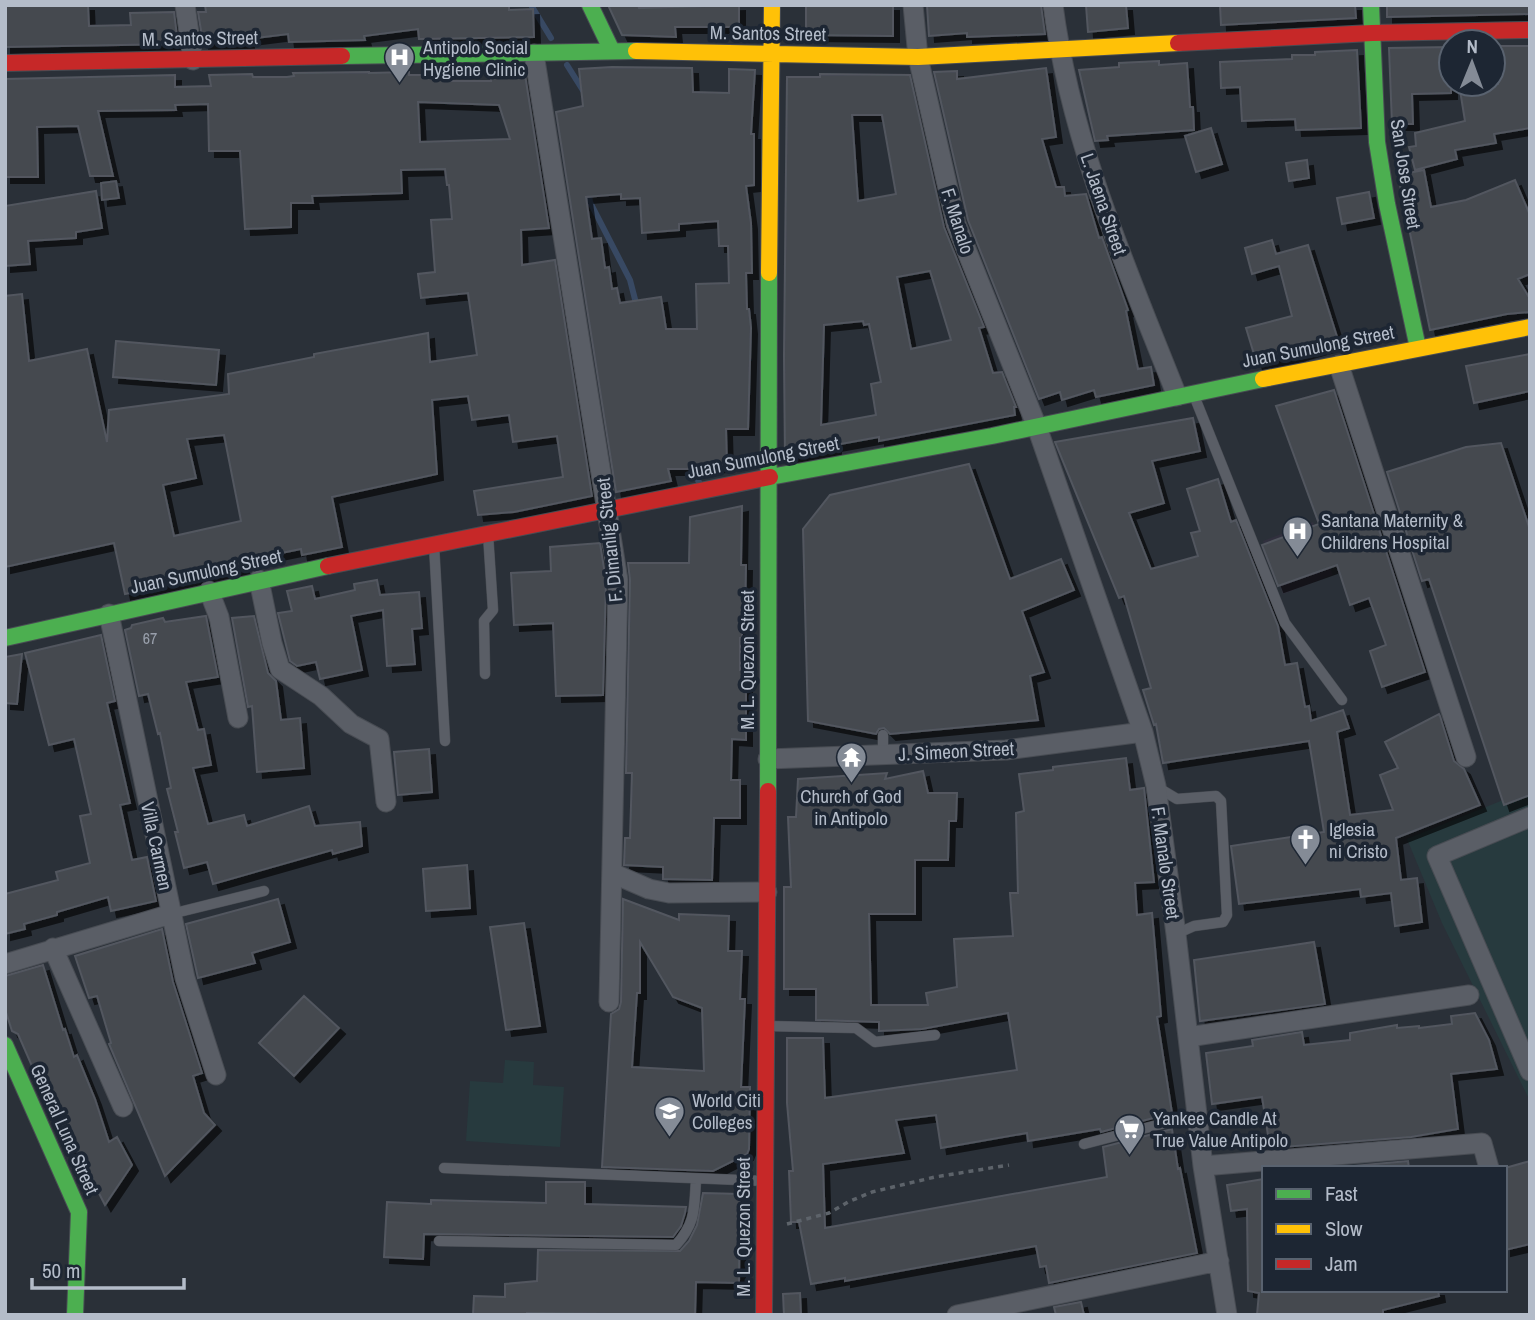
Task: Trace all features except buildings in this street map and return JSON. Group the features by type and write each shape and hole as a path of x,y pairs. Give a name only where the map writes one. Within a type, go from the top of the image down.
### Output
{"main road":[{"path":"590,5 612,51"},
{"name":"M. L. Quezon Street","path":"764,1315 772,5"},
{"name":"San Jose Street","path":"1371,5 1377,142 1387,204 1418,348"},
{"name":"M. Santos Street","path":"5,63 612,51 918,57 1372,33 1530,30"},
{"name":"Juan Sumulong Street","path":"5,638 259,580 1530,327"},
{"name":"General Luna Street","path":"5,1045 79,1212 75,1315"}],"street":[{"path":"185,5 193,60"},
{"name":"F. Manalo","path":"914,5 918,57 956,224 1037,427"},
{"name":"L. Jaena Street","path":"1053,5 1059,51 1098,195 1185,394"},
{"name":"F. Dimanlig Street","path":"534,54 618,580 609,1002"},
{"path":"1339,365 1466,757"},
{"name":"F. Manalo Street","path":"1037,427 1143,732 1156,786 1196,1115 1227,1315"},
{"path":"259,580 272,643 281,669 321,696 351,724 379,739 386,802"},
{"path":"209,591 219,617 238,718"},
{"name":"Villa Carmen","path":"109,614 171,914 186,978 216,1075"},
{"name":"J. Simeon Street","path":"768,759 1006,750 1143,732"},
{"path":"1530,817 1437,856 1530,1070"},
{"path":"612,873 649,889 669,893 767,892"},
{"path":"5,964 171,914"},
{"path":"53,948 122,1107"},
{"path":"1188,1037 1469,995"},
{"path":"1203,1166 1482,1143 1488,1166"},
{"path":"957,1315 1001,1310 1219,1261"}],"lane":[{"path":"1185,394 1285,623 1342,700"},
{"path":"485,674 484,621 493,610 488,534"},
{"path":"434,545 445,741"},
{"path":"883,735 883,755"},
{"path":"1156,786 1177,799 1216,796 1221,801 1227,915 1223,922 1194,926 1176,934"},
{"path":"171,914 264,891"},
{"path":"766,1026 856,1028 875,1042 934,1035"},
{"path":"1084,1144 1196,1115"},
{"path":"444,1168 764,1181"},
{"path":"439,1241 676,1245 693,1220 696,1180"}],"path":[{"path":"764,1229 829,1213 873,1192 935,1177 1009,1165"}],"shaded area":[{"name":"Santana Maternity & Childrens Hospital","path":"1313,522 1333,575 1283,594 1263,541"}],"green space":[{"path":"1530,789 1530,1101 1442,923 1407,839"},
{"path":"505,1060 534,1062 533,1085 564,1087 560,1147 466,1141 470,1081 503,1083"}],"waterway":[{"path":"531,5 551,38"},
{"path":"567,65 584,92"},
{"path":"588,188 590,202 630,280 637,307"},
{"path":"687,463 699,482"}],"traffic: fast":[{"path":"590,5 612,51"},
{"path":"1371,5 1377,142 1387,204 1418,348"},
{"path":"342,56 636,51"},
{"path":"768,791 769,273"},
{"path":"770,477 992,436 1263,379"},
{"path":"5,638 328,566"},
{"path":"5,1045 79,1212 75,1315"}],"traffic: slow":[{"path":"769,273 772,5"},
{"path":"636,51 918,57 1178,43"},
{"path":"1263,379 1530,327"}],"traffic: jam":[{"path":"1178,43 1372,33 1530,30"},
{"path":"5,63 342,56"},
{"path":"328,566 770,477"},
{"path":"764,1315 768,791"}],"place":[{"name":"Antipolo Social Hygiene Clinic","path":"400,85"},
{"name":"Santana Maternity & Childrens Hospital","path":"1298,558"},
{"name":"Church of God in Antipolo","path":"851,784"},
{"name":"Iglesia ni Cristo","path":"1306,867"},
{"name":"World Citi Colleges","path":"669,1138"},
{"name":"Yankee Candle At True Value Antipolo","path":"1130,1156"}]}
